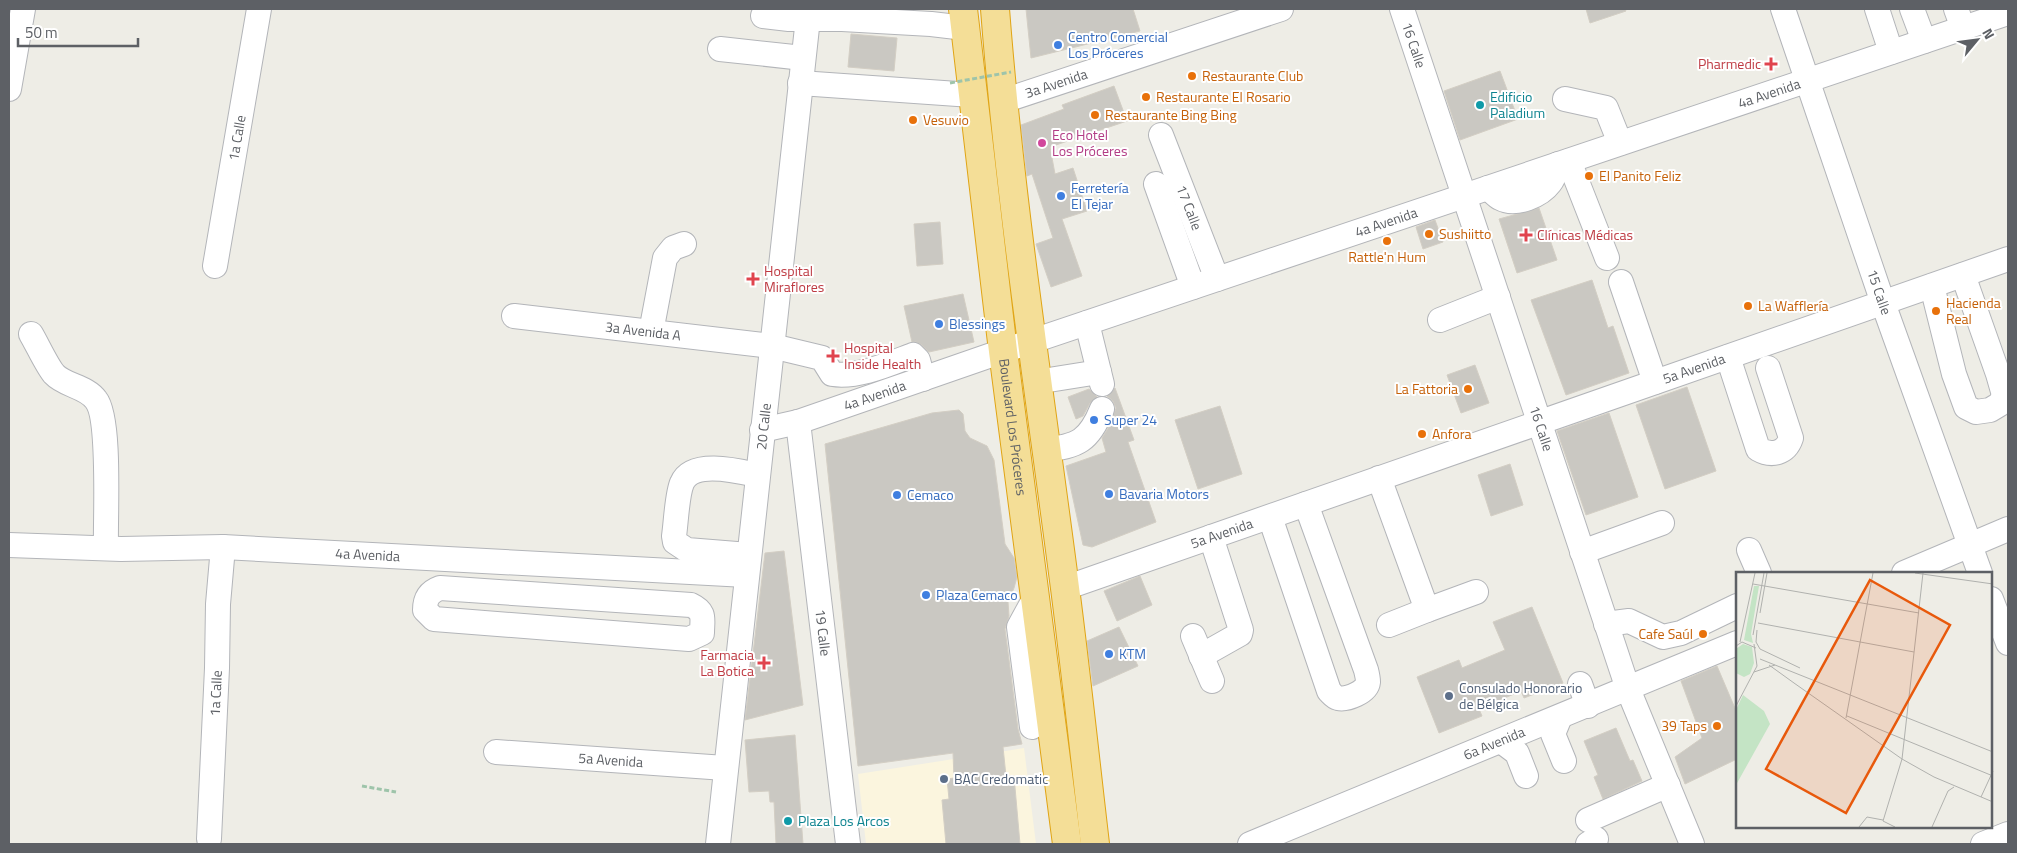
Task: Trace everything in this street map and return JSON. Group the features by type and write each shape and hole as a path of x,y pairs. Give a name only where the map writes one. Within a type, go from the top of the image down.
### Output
{"highway":[{"name":"Boulevard Los Próceres","path":"995,9 1003,101 1031,342 1065,588 1095,844"},
{"name":"Boulevard Los Próceres","path":"964,18 961,89 1002,351 1036,596 1067,844"}],"street":[{"path":"9,89 23,9"},
{"name":"1a Calle","path":"214,266 259,9"},
{"name":"16 Calle","path":"1402,9 1582,552 1588,602 1606,624 1628,689 1692,844"},
{"name":"15 Calle","path":"1783,9 1883,303 1980,572"},
{"path":"1877,9 1891,52"},
{"path":"1912,9 1924,41"},
{"name":"3a Avenida","path":"1003,101 1275,10"},
{"name":"4a Avenida","path":"762,430 798,422 1002,351 1924,41 1960,18 2008,12"},
{"path":"763,16 789,19 808,13 964,18"},
{"name":"20 Calle","path":"718,844 740,628 740,568 757,475 808,13"},
{"path":"720,49 803,58"},
{"path":"800,83 961,89"},
{"path":"1565,98 1606,108 1620,143"},
{"name":"17 Calle","path":"1161,135 1217,279"},
{"path":"1564,162 1607,258"},
{"path":"1156,184 1193,287"},
{"path":"651,332 665,258 673,248 684,244"},
{"name":"5a Avenida","path":"1065,588 2008,259"},
{"path":"1932,286 1954,374 1966,407 1976,412 1990,410 2000,404 2004,395 1962,275"},
{"path":"1621,282 1655,382"},
{"path":"1440,320 1498,298"},
{"path":"1942,326 1975,313"},
{"name":"3a Avenida A","path":"514,316 772,346 822,358 832,374 840,375 887,364 913,355 918,360 923,379"},
{"path":"1036,382 1100,378 1087,323"},
{"path":"31,334 54,374 86,391 97,400 102,414 106,440 106,548"},
{"path":"1728,357 1758,449 1766,454 1778,453 1788,447 1791,438 1768,368"},
{"path":"1045,450 1079,442 1095,427 1102,409"},
{"name":"19 Calle","path":"798,422 848,844"},
{"path":"740,568 687,550 675,542 674,536 682,482 691,473 710,468 757,475"},
{"path":"1379,478 1428,610"},
{"path":"1270,517 1329,691 1336,697 1342,698 1353,695 1364,690 1368,683 1366,670 1306,504"},
{"path":"1582,552 1662,523"},
{"path":"1906,572 2008,530"},
{"path":"1211,537 1241,630 1240,634 1197,646 1212,681"},
{"name":"4a Avenida","path":"9,545 106,548 223,547 740,568"},
{"name":"1a Calle","path":"209,839 218,604 223,547"},
{"path":"1749,550 1759,572"},
{"path":"440,588 691,605 699,609 702,615 702,624 702,634 690,639 434,620 425,610 425,603 427,596 440,588"},
{"path":"1389,625 1476,592"},
{"path":"1032,727 1020,627 1036,596"},
{"path":"1992,602 2008,643"},
{"path":"1606,624 1629,621 1663,637 1681,632 1736,606"},
{"path":"702,624 740,628"},
{"name":"6a Avenida","path":"1250,844 1560,717 1584,695 1628,689 1735,650"},
{"path":"1560,717 1553,734 1564,762"},
{"path":"1501,741 1517,753 1526,776"},
{"name":"5a Avenida","path":"496,752 726,768"},
{"path":"1590,835 1668,785"},
{"path":"1983,844 2008,834"}],"path":[{"path":"961,89 1011,72"},
{"path":"362,786 396,792"}],"shaded area":[{"path":"1024,748 1036,844 866,844 858,774"}],"building":[{"name":"Centro Comercial Los Próceres","path":"1026,9 1133,9 1140,31 1031,58"},
{"path":"1586,9 1625,9 1626,11 1590,23"},
{"path":"851,34 897,38 894,71 848,67"},
{"name":"Edificio Paladium","path":"1500,71 1518,119 1460,140 1444,91"},
{"path":"1114,86 1127,121 1050,147 1055,174 1073,168 1087,211 1062,219 1082,276 1051,287 1036,244 1053,238 1032,174 1027,176 1021,125 1064,109 1062,105"},
{"path":"1539,208 1557,260 1517,273 1499,219"},
{"name":"Sushiitto","path":"1435,220 1443,242 1423,249 1416,227"},
{"path":"940,222 943,264 917,266 914,224"},
{"path":"1592,280 1608,328 1613,326 1629,373 1566,395 1531,300"},
{"name":"Blessings","path":"963,294 974,342 929,352 922,345 912,342 904,306"},
{"name":"La Fattoria","path":"1475,365 1489,403 1461,413 1447,375"},
{"path":"1687,387 1716,471 1665,489 1636,405"},
{"name":"Bavaria Motors","path":"1115,388 1134,440 1128,442 1156,522 1092,547 1083,545 1066,466 1106,452 1102,438 1110,425 1116,408 1113,401 1107,396"},
{"path":"1089,389 1097,397 1090,403 1083,416 1076,419 1068,397"},
{"path":"1220,406 1242,474 1198,489 1175,420"},
{"name":"Plaza Cemaco","path":"959,410 963,414 965,431 970,438 987,446 994,460 1005,544 1014,558 1017,577 1008,602 1009,616 1005,629 1018,729 1022,744 1003,747 1006,776 1014,776 1020,844 946,844 942,800 949,799 947,779 954,778 953,753 858,766 825,444 932,413"},
{"path":"1609,413 1638,497 1586,515 1557,431"},
{"path":"1510,464 1523,505 1491,516 1478,475"},
{"path":"784,551 803,705 745,720 765,553"},
{"path":"1140,576 1152,605 1117,621 1104,591"},
{"path":"1532,607 1563,683 1524,698 1521,691 1479,709 1482,716 1439,733 1417,677 1459,660 1462,668 1505,650 1493,622"},
{"name":"KTM","path":"1119,627 1138,666 1093,686 1087,641"},
{"name":"39 Taps","path":"1717,666 1736,711 1736,759 1685,784 1675,757 1702,738 1681,681"},
{"path":"1616,728 1630,761 1633,760 1642,781 1603,799 1594,777 1598,775 1584,741"},
{"path":"795,735 803,844 776,844 774,802 770,802 769,791 749,792 745,740"}],"place":[{"name":"Centro Comercial Los Próceres","path":"1058,45"},
{"name":"Pharmedic","path":"1771,64"},
{"name":"Restaurante Club","path":"1192,76"},
{"name":"Restaurante El Rosario","path":"1146,97"},
{"name":"Edificio Paladium","path":"1480,105"},
{"name":"Restaurante Bing Bing","path":"1095,115"},
{"name":"Vesuvio","path":"913,120"},
{"name":"Eco Hotel Los Próceres","path":"1042,143"},
{"name":"El Panito Feliz","path":"1589,176"},
{"name":"Ferretería El Tejar","path":"1061,196"},
{"name":"Sushiitto","path":"1429,234"},
{"name":"Clínicas Médicas","path":"1526,235"},
{"name":"Rattle'n Hum","path":"1387,241"},
{"name":"Hospital Miraflores","path":"753,279"},
{"name":"La Wafflería","path":"1748,306"},
{"name":"Hacienda Real","path":"1936,311"},
{"name":"Blessings","path":"939,324"},
{"name":"Hospital Inside Health","path":"833,356"},
{"name":"La Fattoria","path":"1468,389"},
{"name":"Super 24","path":"1094,420"},
{"name":"Anfora","path":"1422,434"},
{"name":"Bavaria Motors","path":"1109,494"},
{"name":"Cemaco","path":"897,495"},
{"name":"Plaza Cemaco","path":"926,595"},
{"name":"Cafe Saúl","path":"1703,634"},
{"name":"KTM","path":"1109,654"},
{"name":"Farmacia La Botica","path":"764,663"},
{"name":"Consulado Honorario de Bélgica","path":"1449,696"},
{"name":"39 Taps","path":"1717,726"},
{"name":"BAC Credomatic","path":"944,779"},
{"name":"Plaza Los Arcos","path":"788,821"}]}
